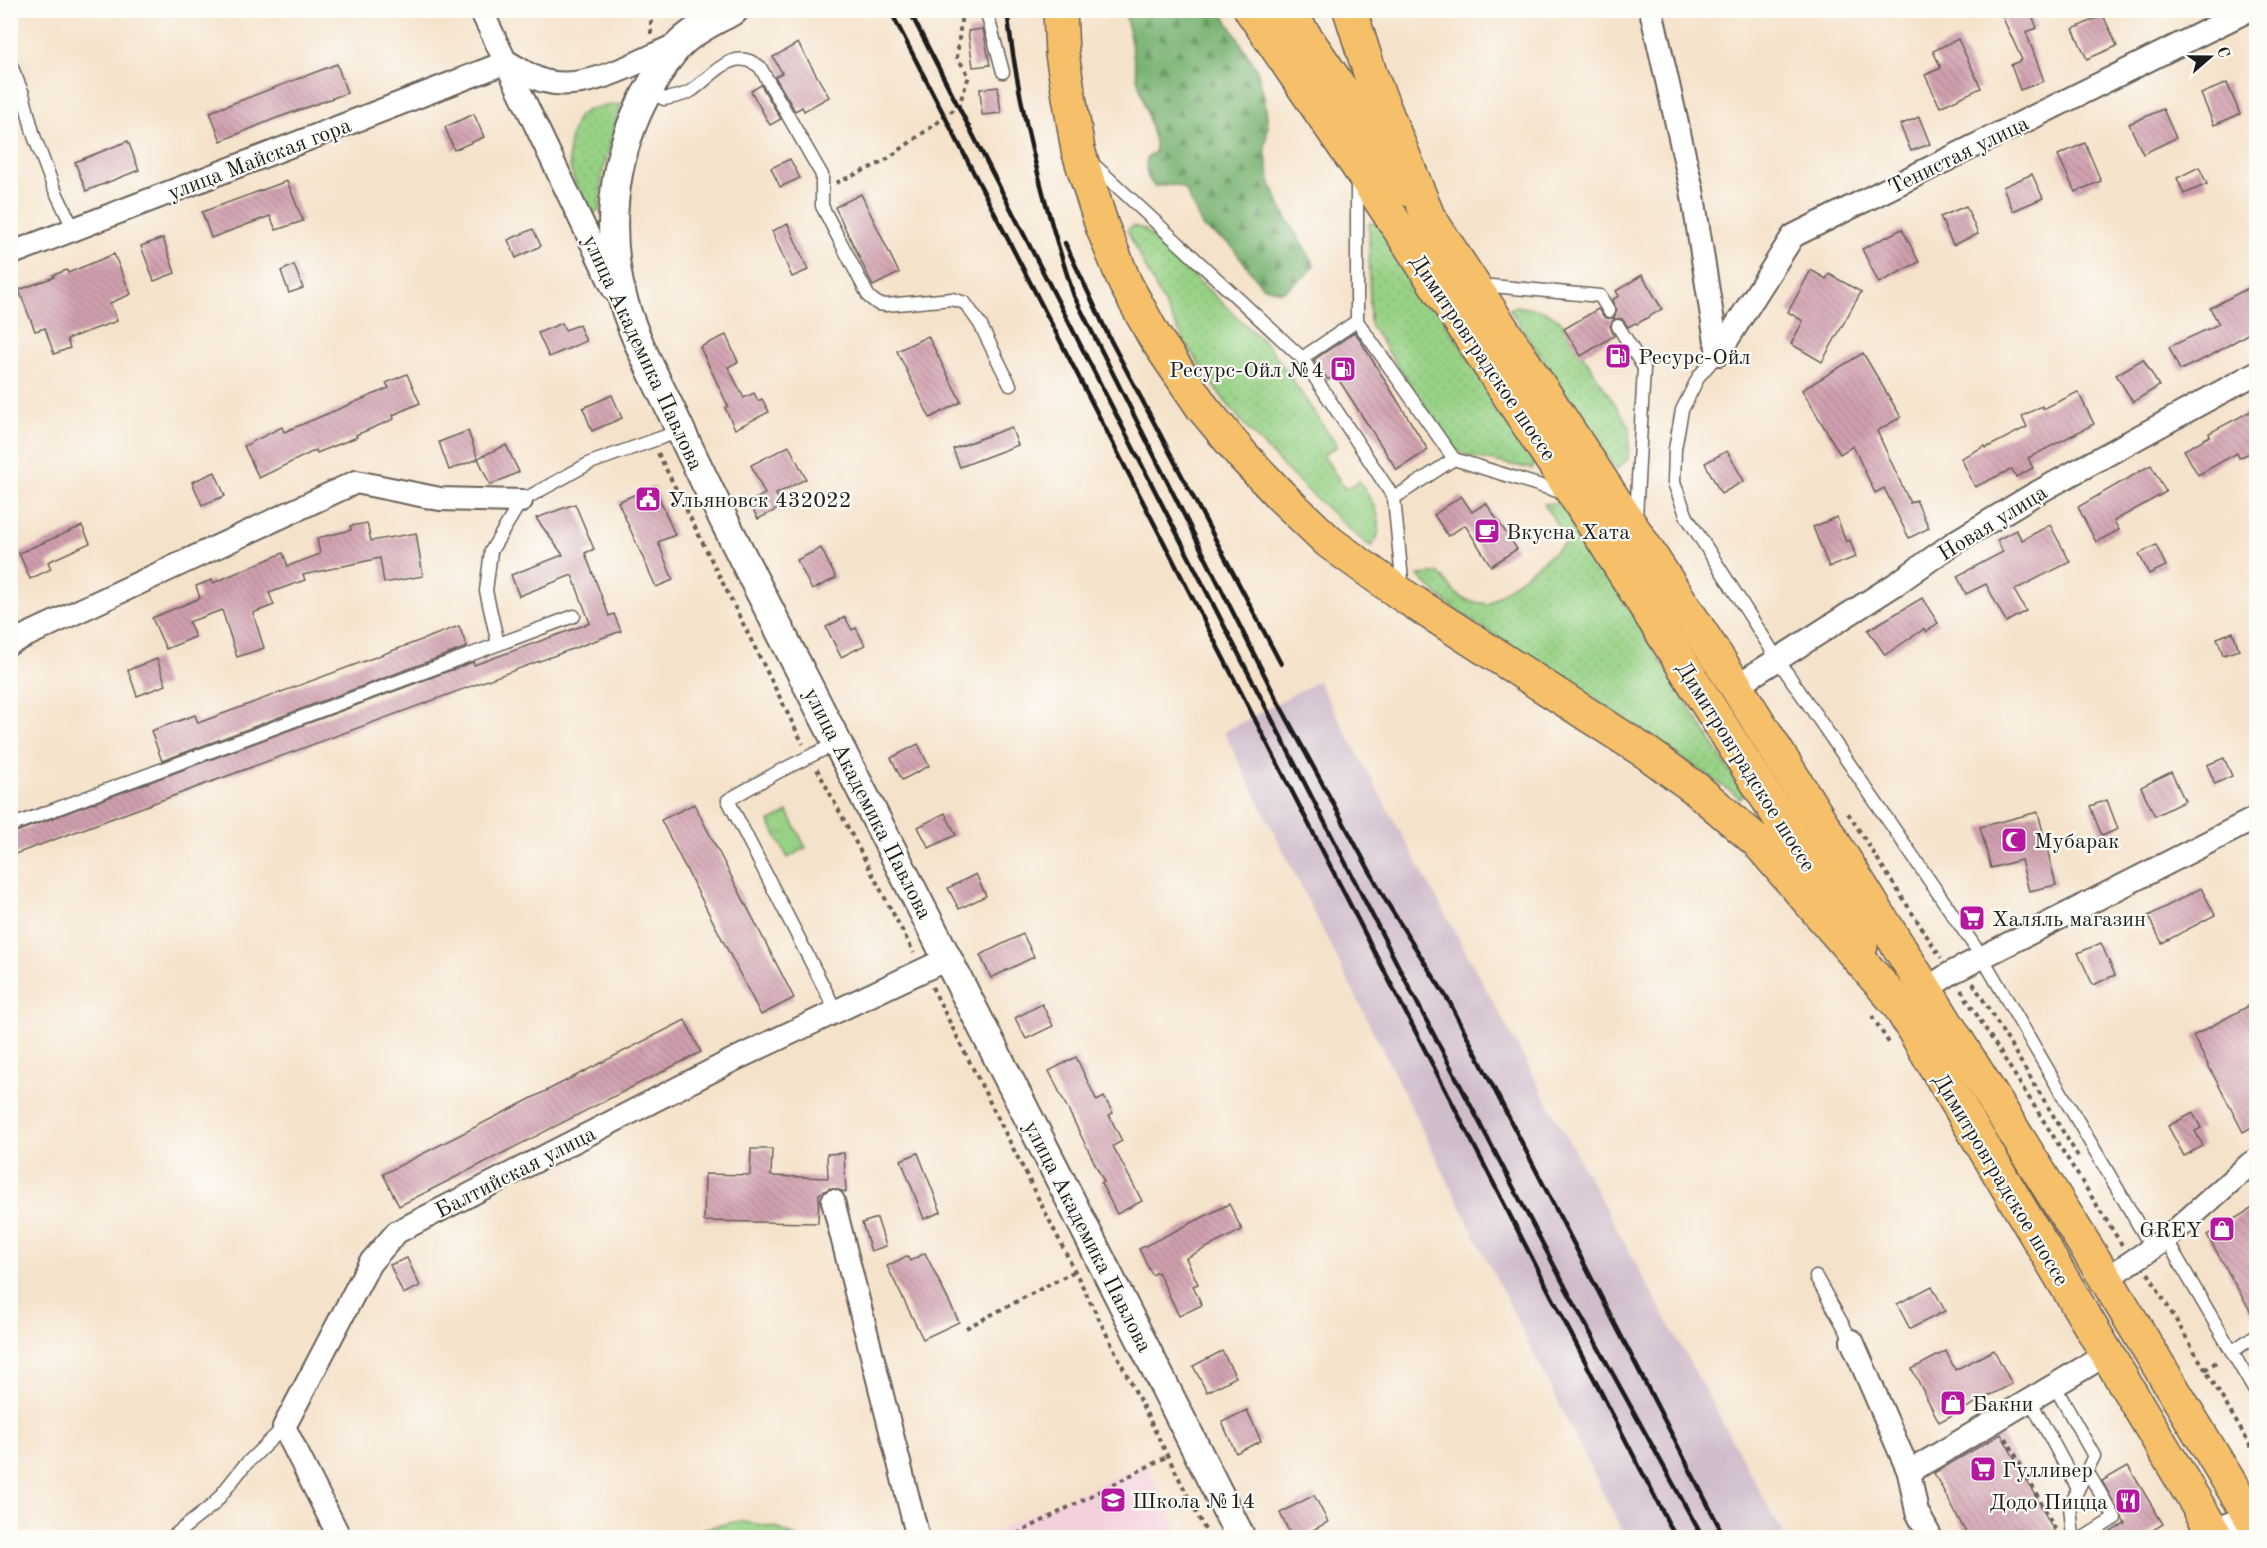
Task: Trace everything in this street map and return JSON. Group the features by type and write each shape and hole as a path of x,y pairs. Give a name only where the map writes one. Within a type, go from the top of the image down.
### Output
{"main road":[{"path":"1060,10 1062,54 1078,150 1102,226 1125,283 1154,336 1203,408 1243,456 1329,542 1404,596 1637,747 1695,788 1757,842 1911,997"},
{"name":"Димитровградское шоссе","path":"1251,10 1357,165 1911,997 2106,1279 2255,1518"},
{"name":"Димитровградское шоссе","path":"1287,10 1475,286 1736,686 2209,1535"},
{"path":"1350,10 1370,73 1428,216"}],"street":[{"name":"улица Академика Павлова","path":"481,10 680,431 1241,1538"},
{"path":"507,62 543,81 570,85 613,73 681,42 734,10"},
{"path":"1651,10 1692,190 1718,354"},
{"name":"Тенистая улица","path":"1718,354 1793,236 2249,10"},
{"path":"636,338 624,305 616,271 613,236 614,201 619,166 628,132 648,90 681,42"},
{"name":"улица Майская гора","path":"10,254 507,62"},
{"name":"Новая улица","path":"1736,686 1896,584 1955,542 2033,495 2256,373"},
{"path":"10,643 356,482 440,499 521,501"},
{"path":"1911,997 1951,973 2256,818"},
{"name":"Балтийская улица","path":"284,1427 370,1263 397,1232 729,1062 837,1013 949,958"},
{"path":"2106,1279 2159,1244 2256,1160"},
{"path":"833,1201 918,1538"},
{"path":"1852,1341 1909,1472 1917,1512 1931,1538"},
{"path":"1909,1472 2107,1354"},
{"path":"284,1427 340,1538"},
{"path":"2209,1535 2255,1518"}],"lane":[{"path":"986,10 1003,72"},
{"path":"648,90 664,99 688,93 721,65 740,60 752,60 760,67 822,175 822,206 869,297 878,304 886,305 952,299 965,303 980,324 1010,385"},
{"path":"10,63 23,94 34,136 53,186 74,230"},
{"path":"1078,150 1302,358 1394,498 1404,596"},
{"path":"1357,165 1356,321 1454,459 1576,497"},
{"path":"1475,286 1599,296 1609,311"},
{"path":"1302,358 1356,321"},
{"path":"1618,326 1644,368 1636,504 1637,534"},
{"path":"1718,354 1699,376 1682,410 1674,449 1674,483 1687,517 1778,660 1983,957 2159,1244 2233,1351 2256,1393"},
{"path":"498,644 486,591 491,551 521,501 590,463 680,431"},
{"path":"1394,498 1454,459"},
{"path":"10,826 574,616"},
{"path":"837,743 728,800 837,1013"},
{"path":"1816,1277 1852,1341"},
{"path":"2233,1351 2256,1335"},
{"path":"2054,1385 2094,1456 2070,1506 2073,1538"},
{"path":"2030,1400 2078,1489"},
{"path":"171,1538 214,1504 244,1466 284,1427"},
{"path":"2083,1538 2115,1518 2087,1471"}],"path":[{"path":"834,183 883,162 959,105 969,76 957,57 962,12 965,10"},
{"path":"966,1328 1075,1271"},
{"path":"1996,1420 2060,1538"},
{"path":"1009,1538 1168,1456"}],"shaded area":[{"path":"1318,681 1785,1537 1625,1537 1224,732"},
{"name":"Школа №14","path":"1145,1463 1182,1537 982,1537"}],"green space":[{"path":"1125,11 1221,11 1257,70 1265,101 1268,126 1265,147 1270,182 1284,214 1314,264 1308,274 1282,292 1262,286 1230,244 1203,228 1185,189 1176,185 1154,186 1149,180 1146,170 1147,158 1155,152 1155,142 1138,81"},
{"path":"621,104 602,174 600,211 589,213 571,172 570,139 576,122 584,112"},
{"path":"1369,223 1382,225 1536,461 1532,469 1465,455 1452,446 1370,325"},
{"path":"1133,226 1144,229 1272,350 1337,446 1323,455 1345,489 1359,481 1373,504 1377,512 1379,529 1372,546 1365,543 1292,474 1224,400 1183,339 1160,296 1127,230"},
{"path":"1516,306 1545,311 1560,320 1630,427 1628,459 1616,470 1509,309"},
{"path":"1561,502 1744,794 1740,798 1593,698 1461,613 1431,589 1418,575 1439,573 1459,596 1470,601 1488,604 1568,541 1544,504"},
{"path":"788,812 806,848 788,858 769,822"},
{"path":"739,1521 775,1527 797,1537 686,1537 702,1529"}],"building":[{"path":"2019,10 2030,10 2037,28 2026,32 2044,81 2020,90 2011,65 2022,60 2003,18"},
{"path":"2103,15 2117,46 2087,59 2073,29"},
{"path":"983,29 990,65 973,67 968,31"},
{"path":"1958,39 1981,88 1940,107 1925,75 1941,68 1933,51"},
{"path":"798,43 829,97 804,111 802,107 795,111 775,77 782,73 773,57"},
{"path":"337,64 347,93 221,141 210,112"},
{"path":"2227,83 2240,114 2214,125 2201,94"},
{"path":"761,85 781,119 770,125 751,91"},
{"path":"998,87 1001,113 982,115 980,89"},
{"path":"2163,109 2176,138 2143,154 2129,124"},
{"path":"474,114 484,137 454,150 445,127"},
{"path":"1919,117 1930,144 1911,151 1900,125"},
{"path":"128,141 139,170 86,191 75,162"},
{"path":"2085,143 2101,181 2075,192 2058,155"},
{"path":"790,159 800,178 780,187 771,168"},
{"path":"2199,167 2207,184 2184,194 2177,178"},
{"path":"2032,174 2043,198 2013,211 2003,187"},
{"path":"287,181 303,221 276,230 270,216 211,238 202,212"},
{"path":"861,194 899,273 873,286 835,207"},
{"path":"1966,206 1978,234 1953,245 1940,217"},
{"path":"788,224 808,270 792,277 772,231"},
{"path":"533,229 541,246 516,258 508,240"},
{"path":"1902,229 1919,262 1879,283 1862,249"},
{"path":"163,238 175,273 154,281 141,246"},
{"path":"114,254 131,294 110,303 117,321 67,339 70,348 54,354 45,328 35,331 19,290 54,277 53,275 67,270 68,273"},
{"path":"294,265 303,288 289,293 281,271"},
{"path":"1811,270 1826,279 1829,274 1861,292 1822,362 1791,344 1803,321 1788,312"},
{"path":"1642,275 1662,309 1628,327 1622,319 1614,319 1610,326 1614,336 1581,356 1564,329 1598,309 1605,318 1614,318 1617,310 1612,300 1619,296 1616,291"},
{"path":"2250,287 2256,299 2256,329 2212,355 2180,370 2169,347 2219,324 2210,308"},
{"path":"562,323 565,330 579,325 586,341 549,357 538,333"},
{"path":"1355,332 1428,450 1397,470 1335,374 1328,380 1314,360"},
{"path":"726,335 738,362 728,367 744,398 754,393 758,401 762,399 769,412 735,429 725,408 728,406 700,347"},
{"path":"928,336 961,402 930,418 897,351"},
{"path":"1863,353 1901,417 1877,431 1910,503 1916,500 1929,528 1909,538 1884,488 1875,493 1853,446 1840,454 1802,390"},
{"path":"2143,359 2159,386 2133,402 2116,375"},
{"path":"407,374 420,403 393,415 394,419 356,435 357,437 317,453 316,450 259,478 244,446 282,427 284,432 389,388 386,383"},
{"path":"2078,392 2094,424 2028,458 2033,468 2016,477 2012,469 1975,487 1961,458 2027,427 2022,416 2042,406 2043,409"},
{"path":"612,395 622,418 592,431 583,408"},
{"path":"2251,411 2256,422 2256,450 2239,458 2237,453 2198,475 2184,450 2210,436 2209,433"},
{"path":"1011,427 1018,445 960,467 953,449"},
{"path":"468,431 478,459 449,470 439,442"},
{"path":"506,445 519,472 490,485 478,458"},
{"path":"789,446 806,479 776,494 782,507 758,519 749,502 765,494 751,465"},
{"path":"1727,451 1744,481 1721,494 1705,463"},
{"path":"2151,465 2166,492 2114,521 2119,530 2096,542 2078,507"},
{"path":"215,472 225,496 202,505 192,482"},
{"path":"654,486 675,535 658,542 673,580 656,587 618,502"},
{"name":"Вкусна Хата","path":"1461,496 1472,512 1486,503 1517,549 1491,566 1465,525 1448,536 1434,515"},
{"path":"575,504 594,549 585,553 609,616 614,614 621,631 10,856 10,834 473,662 474,665 590,623 572,575 519,596 511,575 563,555 536,518"},
{"path":"1837,517 1846,542 1850,540 1856,557 1829,567 1813,527"},
{"path":"367,523 371,541 416,533 423,576 384,583 380,558 303,575 305,580 269,593 274,605 253,613 264,648 237,657 222,610 189,622 195,637 166,649 152,618 200,598 196,586 212,580 213,583 283,553 288,566 320,554 317,538 351,530 350,526"},
{"path":"2050,525 2070,562 2014,590 2026,611 2006,622 1986,584 1966,594 1957,576 2003,552 1997,540 2016,530 2022,540"},
{"path":"82,526 90,543 48,562 51,569 30,579 19,553"},
{"path":"2156,545 2166,566 2149,574 2139,554"},
{"path":"821,548 836,578 812,590 797,560"},
{"path":"1922,598 1938,623 1926,632 1924,629 1885,655 1868,630"},
{"path":"845,617 852,630 856,628 865,645 841,657 826,627"},
{"path":"459,626 467,647 162,761 151,731 195,715 198,723"},
{"path":"2233,632 2239,650 2223,655 2217,638"},
{"path":"157,659 166,685 137,696 128,670"},
{"path":"918,744 929,766 902,780 891,758"},
{"path":"2224,758 2232,776 2215,784 2207,765"},
{"path":"2171,772 2185,801 2155,816 2141,787"},
{"path":"2107,800 2118,829 2102,836 2090,806"},
{"path":"694,804 794,998 761,1015 661,820"},
{"name":"Мубарак","path":"2038,812 2056,885 2029,891 2021,860 1991,868 1980,827"},
{"path":"945,813 956,835 929,848 918,827"},
{"path":"976,874 986,896 959,909 948,888"},
{"path":"2201,888 2215,915 2162,943 2148,916"},
{"path":"1023,934 1034,957 991,978 980,955"},
{"path":"2101,943 2115,975 2093,985 2078,953"},
{"path":"2256,1002 2256,1125 2243,1132 2193,1036"},
{"path":"1042,1004 1053,1026 1026,1039 1015,1018"},
{"path":"685,1020 701,1052 399,1206 383,1174"},
{"path":"1076,1057 1097,1101 1104,1097 1113,1113 1109,1115 1122,1141 1113,1146 1142,1201 1117,1214 1101,1183 1104,1182 1049,1071"},
{"path":"2193,1113 2201,1128 2195,1131 2203,1146 2184,1156 2168,1126"},
{"path":"751,1149 772,1149 771,1176 828,1178 827,1154 844,1153 846,1192 830,1188 819,1194 818,1223 704,1221 705,1174 750,1175"},
{"path":"918,1153 941,1212 924,1219 901,1160"},
{"path":"1229,1204 1242,1230 1186,1258 1198,1284 1193,1286 1202,1305 1179,1316 1158,1272 1152,1275 1139,1249"},
{"path":"2256,1206 2256,1321 2207,1235"},
{"path":"877,1218 886,1246 871,1251 862,1223"},
{"path":"925,1253 959,1322 923,1339 887,1266 907,1256 910,1261"},
{"path":"407,1258 420,1286 403,1294 390,1265"},
{"path":"1932,1286 1945,1311 1910,1329 1897,1304"},
{"name":"Бакни","path":"1994,1350 2012,1384 1939,1422 1912,1369 1946,1351 1955,1370"},
{"path":"1222,1351 1236,1377 1207,1392 1193,1366"},
{"path":"1247,1410 1261,1441 1236,1453 1222,1422"},
{"path":"2001,1434 2058,1538 1969,1538 1934,1473"},
{"path":"2128,1466 2163,1524 2140,1538 2101,1538 2125,1523 2102,1481"},
{"path":"1314,1495 1328,1522 1298,1538 1292,1538 1280,1513"}],"railway":[{"path":"890,10 1676,1538"},
{"path":"909,10 1410,989 1570,1296 1703,1538"},
{"path":"1007,10 1018,83 1033,154 1074,296 1277,700 1386,901 1450,1003 1725,1538"},
{"path":"1065,243 1110,339 1281,664"}],"place":[{"name":"Ресурс-Ойл","path":"1618,356"},
{"name":"Ресурс-Ойл №4","path":"1343,369"},
{"name":"Ульяновск 432022","path":"648,499"},
{"name":"Вкусна Хата","path":"1487,531"},
{"name":"Мубарак","path":"2014,840"},
{"name":"Халяль магазин","path":"1972,918"},
{"name":"GREY","path":"2222,1229"},
{"name":"Бакни","path":"1953,1403"},
{"name":"Гулливер","path":"1983,1469"},
{"name":"Школа №14","path":"1113,1500"},
{"name":"Додо Пицца","path":"2128,1501"}]}
